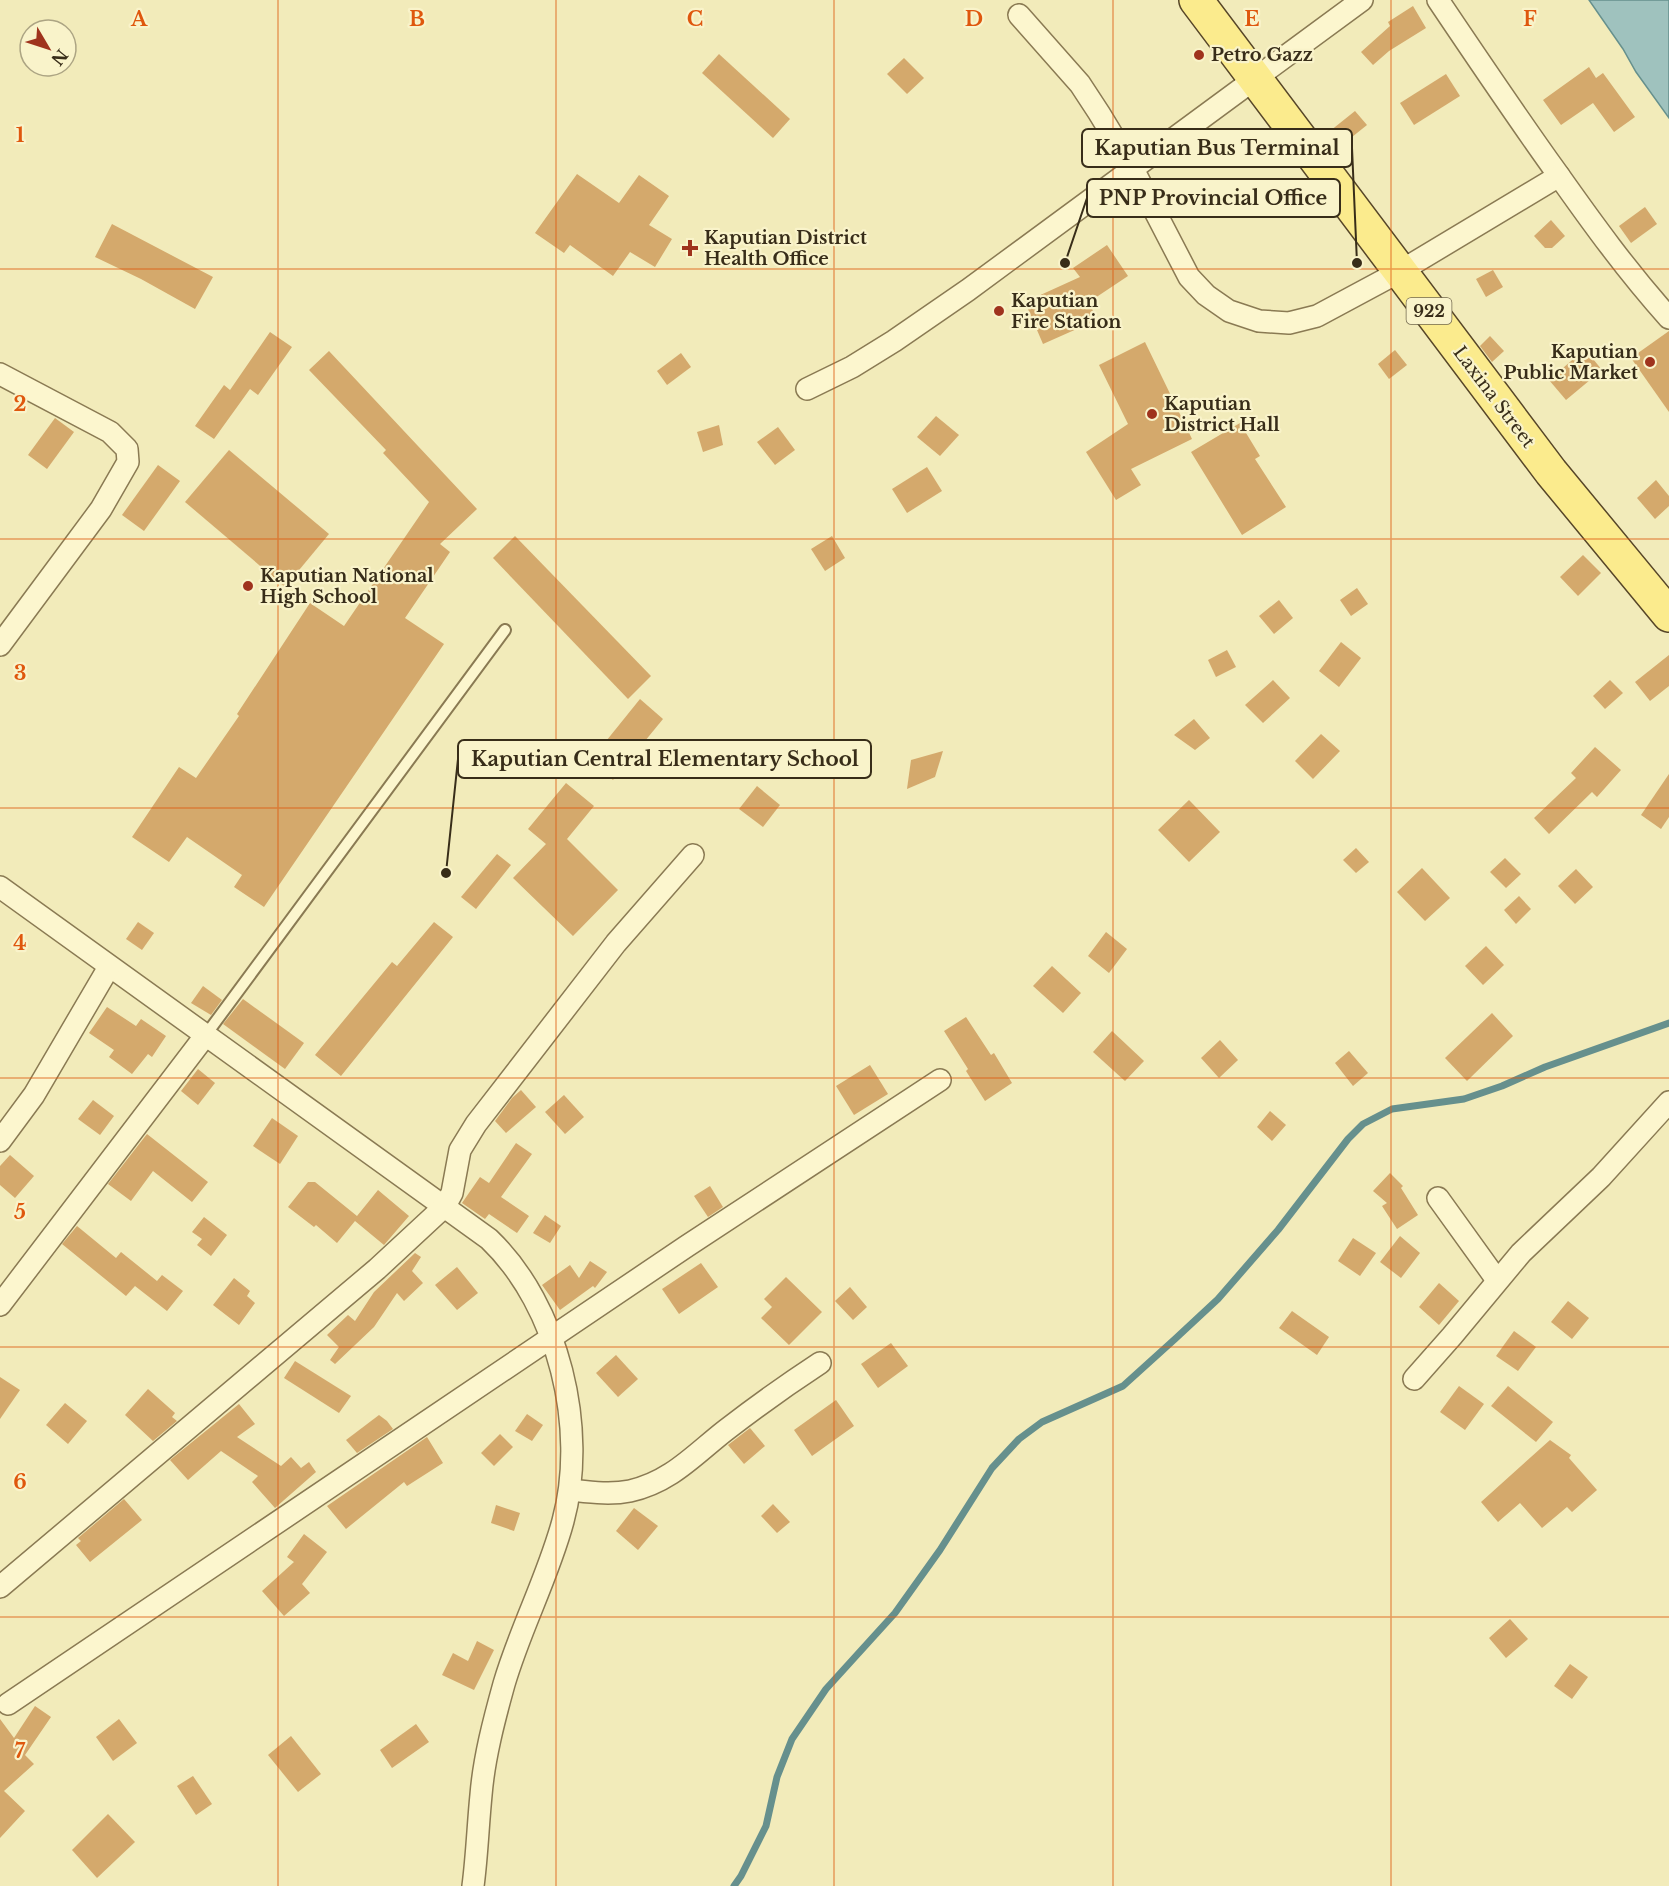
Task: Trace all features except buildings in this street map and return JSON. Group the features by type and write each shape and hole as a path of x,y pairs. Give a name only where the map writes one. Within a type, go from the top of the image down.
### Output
{"main road":[{"name":"Laxina Street","path":"1196,0 1551,472 1669,615"}],"street":[{"path":"807,389 852,367 894,341 1362,0"},
{"path":"1438,0 1508,105 1620,261 1669,318"},
{"path":"1020,15 1080,84 1133,169 1189,277 1206,295 1229,311 1258,321 1288,323 1317,316 1399,272 1559,177"},
{"path":"0,374 110,432 127,449 128,462 101,509 0,645"},
{"path":"0,1587 322,1316 445,1206 452,1193 460,1150 476,1124 615,943 693,855"},
{"path":"0,887 489,1239 504,1253 536,1299 552,1337 562,1375 572,1436 570,1490 555,1549 496,1713 481,1795 474,1886"},
{"path":"0,1141 34,1095 109,967"},
{"path":"0,1305 205,1036"},
{"path":"8,1704 552,1337 940,1080"},
{"path":"1414,1379 1497,1280 1543,1230 1601,1177 1669,1102"},
{"path":"1438,1198 1497,1280"},
{"path":"570,1490 601,1493 629,1491 663,1480 690,1462 723,1432 772,1395 820,1363"}],"lane":[{"path":"205,1036 505,630"}],"water":[{"path":"1589,0 1669,0 1669,118 1636,72"}],"waterway":[{"path":"734,1886 766,1826 777,1777 792,1739 826,1689 895,1613 940,1550 992,1468 1019,1439 1042,1422 1123,1386 1175,1339 1218,1299 1278,1230 1348,1139 1363,1124 1392,1109 1464,1099 1502,1086 1545,1067 1669,1023"}],"place":[{"name":"Petro Gazz","path":"1199,55"},
{"name":"Kaputian District Health Office","path":"690,248"},
{"name":"PNP Provincial Office","path":"1065,263"},
{"name":"Kaputian Bus Terminal","path":"1357,263"},
{"name":"Kaputian Fire Station","path":"999,311"},
{"name":"Kaputian Public Market","path":"1650,362"},
{"name":"Kaputian District Hall","path":"1152,414"},
{"name":"Kaputian National High School","path":"248,586"},
{"name":"Kaputian Central Elementary School","path":"446,873"}]}
